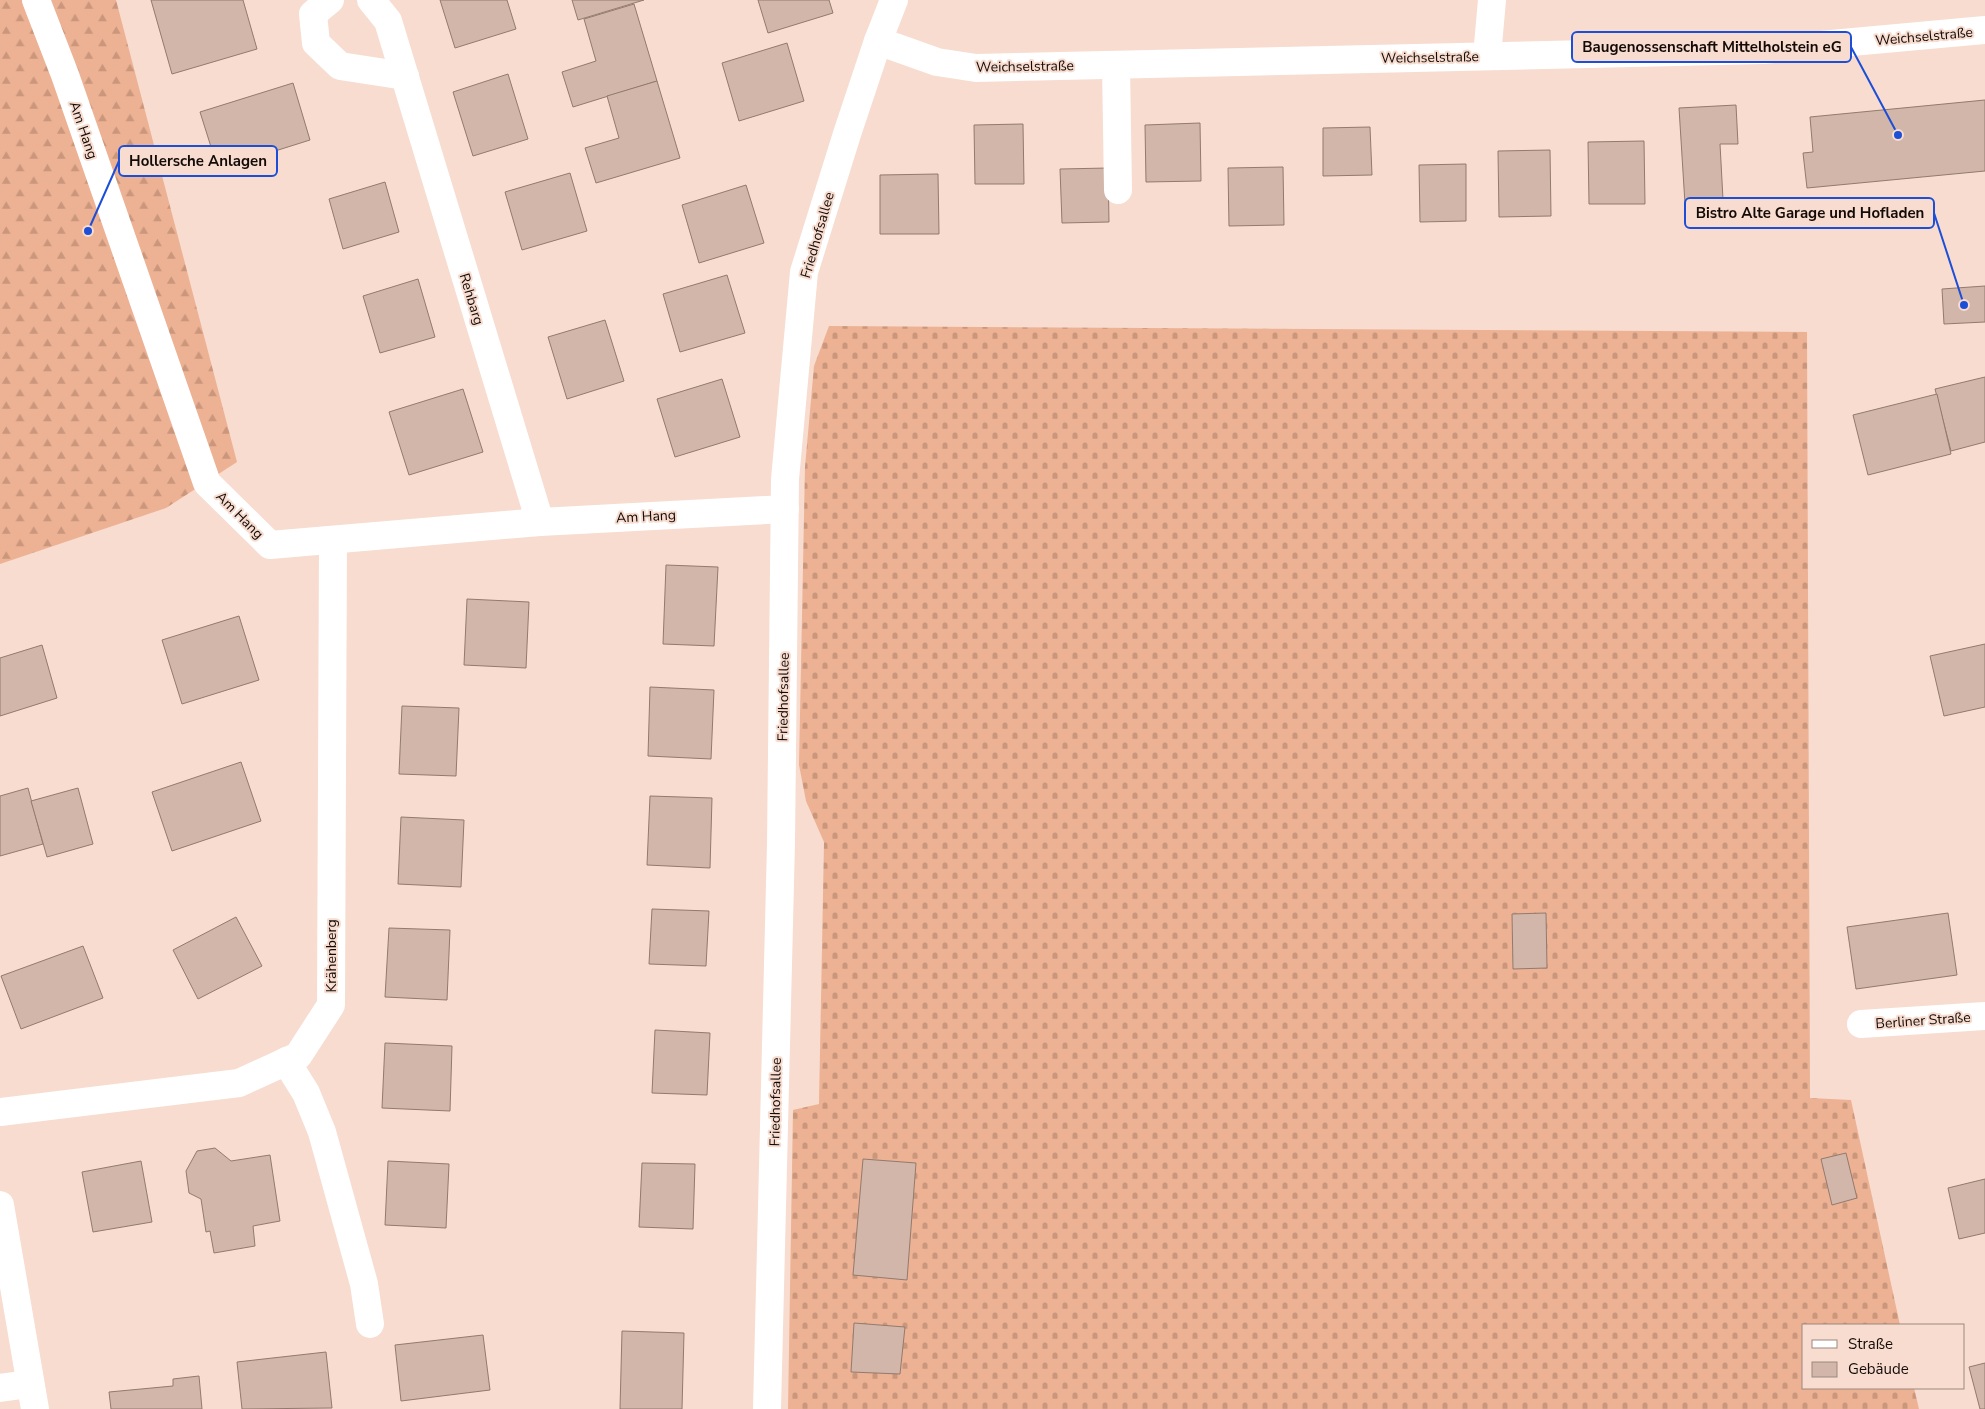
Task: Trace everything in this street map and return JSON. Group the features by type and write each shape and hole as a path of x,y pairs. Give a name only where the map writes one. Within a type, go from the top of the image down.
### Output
{"street":[{"name":"Am Hang","path":"36,0 65,75 208,484 270,545 540,522 785,509"},
{"path":"330,0 313,14 316,44 340,66 405,76"},
{"name":"Rehbarg","path":"370,0 388,22 540,522"},
{"name":"Friedhofsallee","path":"767,1409 781,843 785,479 804,272 846,134 878,40 894,0"},
{"path":"1488,56 1492,0"},
{"name":"Weichselstraße","path":"878,40 937,62 976,68 1764,50 1985,30"},
{"path":"1116,65 1118,190"},
{"name":"Krähenberg","path":"0,1112 239,1083 298,1056 331,1005 333,540"},
{"name":"Berliner Straße","path":"1861,1024 1985,1016"},
{"path":"286,1061 306,1093 322,1132 364,1284 370,1324"},
{"path":"0,1204 32,1396 0,1388"}],"green space":[{"path":"0,0 116,0 237,462 166,508 0,564"},
{"path":"829,326 1807,332 1810,1098 1851,1100 1900,1324 1802,1324 1802,1389 1914,1389 1919,1409 788,1409 793,1110 819,1104 824,842 806,801 799,765 805,467 814,366"}],"building":[{"path":"151,0 243,0 257,49 172,74"},
{"path":"440,0 507,0 516,29 455,48"},
{"path":"572,0 644,0 578,20"},
{"path":"758,0 829,0 833,13 768,33"},
{"path":"634,4 657,81 573,107 562,72 596,61 584,19"},
{"path":"787,43 804,101 739,121 722,63"},
{"path":"508,74 528,139 473,156 453,92"},
{"path":"657,81 680,158 596,183 585,148 619,138 607,96"},
{"path":"293,83 310,140 218,169 200,112"},
{"path":"1985,100 1985,171 1807,188 1803,153 1813,152 1810,117"},
{"path":"1736,105 1738,144 1720,144 1724,218 1686,220 1679,108"},
{"path":"1200,123 1201,181 1146,182 1145,125"},
{"path":"1023,124 1024,184 975,184 974,125"},
{"path":"1370,127 1372,175 1323,176 1323,128"},
{"path":"1644,141 1645,204 1589,204 1588,142"},
{"path":"1550,150 1551,216 1499,217 1498,151"},
{"path":"1466,164 1466,221 1420,222 1419,165"},
{"path":"1283,167 1284,225 1229,226 1228,168"},
{"path":"1108,168 1109,222 1062,223 1060,169"},
{"path":"570,173 587,231 522,250 505,192"},
{"path":"938,174 939,234 880,234 880,175"},
{"path":"385,182 399,232 343,249 329,199"},
{"path":"746,185 764,243 699,263 682,205"},
{"path":"727,275 745,333 680,352 663,294"},
{"path":"418,279 435,337 380,353 363,296"},
{"path":"1985,286 1985,322 1944,324 1942,289"},
{"path":"605,320 624,381 567,399 548,337"},
{"path":"1985,377 1985,442 1951,451 1935,389"},
{"path":"722,379 740,437 675,457 657,399"},
{"path":"463,389 483,452 409,475 389,412"},
{"path":"1937,394 1951,454 1868,475 1853,415"},
{"path":"666,565 718,567 714,646 663,644"},
{"path":"467,599 529,602 526,668 464,665"},
{"path":"239,616 259,680 182,704 162,640"},
{"path":"1985,644 1985,707 1944,716 1930,656"},
{"path":"42,645 57,698 0,716 0,658"},
{"path":"650,687 714,690 711,759 648,756"},
{"path":"402,706 459,708 456,776 399,774"},
{"path":"241,762 261,821 172,851 152,792"},
{"path":"28,788 43,844 0,856 0,796"},
{"path":"78,788 93,844 47,857 31,801"},
{"path":"650,796 712,798 710,868 647,865"},
{"path":"401,817 464,820 461,887 398,884"},
{"path":"652,909 709,911 706,966 649,964"},
{"path":"1546,913 1547,968 1513,969 1512,914"},
{"path":"1948,913 1957,975 1856,989 1847,927"},
{"path":"236,917 262,966 198,999 173,950"},
{"path":"389,928 450,930 447,1000 385,997"},
{"path":"83,946 103,998 21,1029 1,976"},
{"path":"655,1030 710,1033 707,1095 652,1093"},
{"path":"385,1043 452,1046 450,1111 382,1108"},
{"path":"215,1148 231,1161 270,1155 280,1221 253,1226 255,1246 214,1253 210,1231 206,1232 201,1199 189,1193 186,1171 197,1151"},
{"path":"1846,1153 1857,1198 1832,1205 1821,1159"},
{"path":"863,1159 916,1163 907,1280 853,1275"},
{"path":"141,1161 152,1222 93,1232 82,1172"},
{"path":"388,1161 449,1164 446,1228 385,1225"},
{"path":"642,1163 695,1164 693,1229 639,1227"},
{"path":"1985,1179 1985,1233 1959,1239 1948,1188"},
{"path":"854,1323 905,1327 900,1374 851,1372"},
{"path":"622,1331 684,1333 682,1409 620,1409"},
{"path":"483,1335 490,1390 401,1401 395,1345"},
{"path":"326,1352 332,1408 242,1409 237,1362"},
{"path":"1985,1363 1985,1409 1980,1409 1969,1367"},
{"path":"199,1376 202,1409 111,1409 109,1392 173,1386 173,1379"}],"place":[{"name":"Baugenossenschaft Mittelholstein eG","path":"1898,135"},
{"name":"Hollersche Anlagen","path":"88,231"},
{"name":"Bistro Alte Garage und Hofladen","path":"1964,305"}]}
